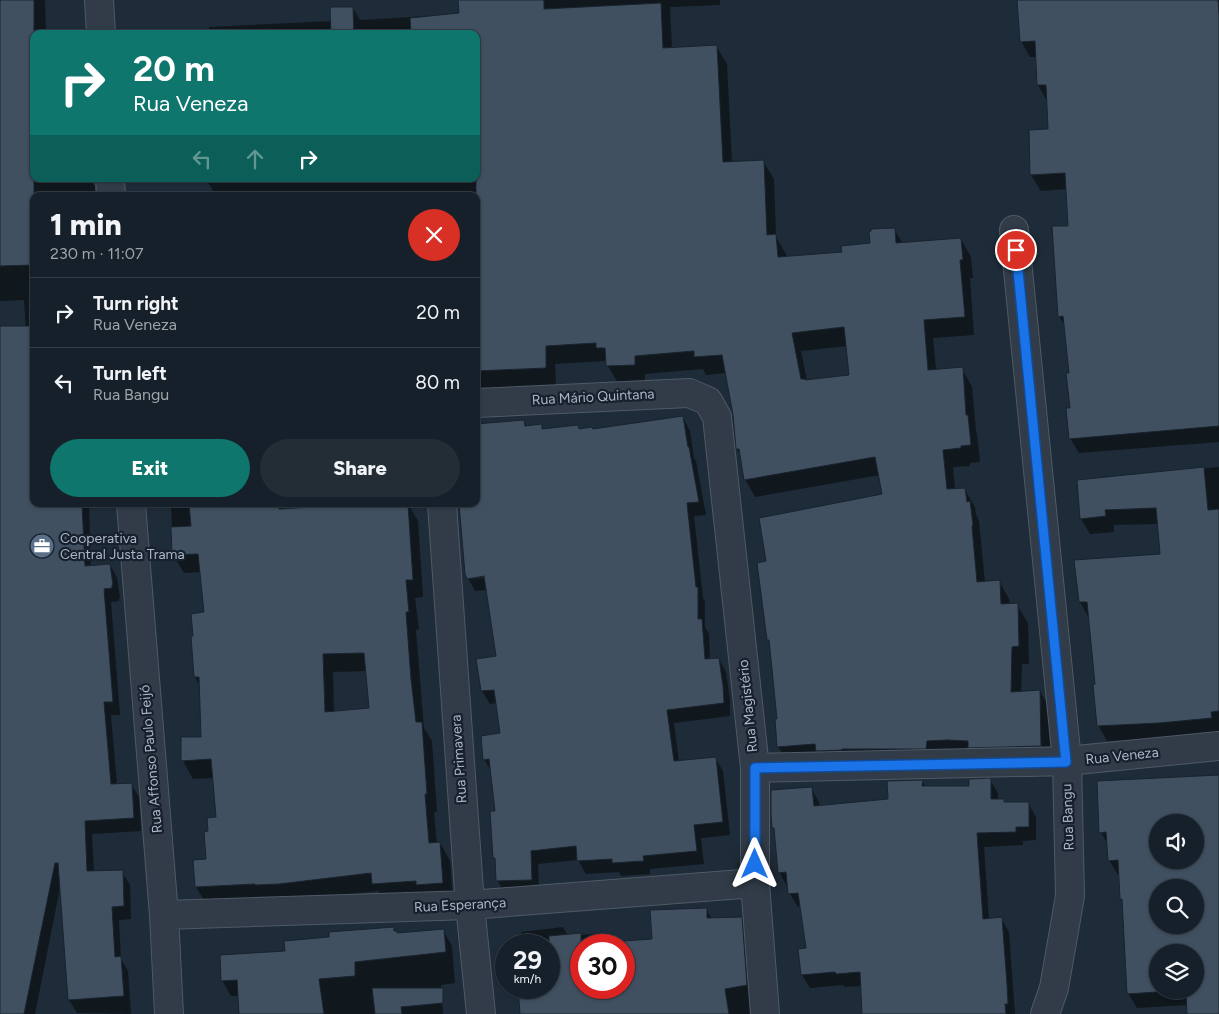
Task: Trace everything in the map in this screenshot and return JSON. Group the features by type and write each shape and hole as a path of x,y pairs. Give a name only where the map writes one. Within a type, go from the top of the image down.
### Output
{"street":[{"path":"99,0 101,30"},
{"name":"Rua Bangu","path":"1014,230 1066,762 1070,896 1054,988 1045,1014"},
{"name":"Rua Mário Quintana","path":"480,403 689,393 708,401"},
{"name":"Rua Magistério","path":"708,401 717,418 755,768 755,883 765,1014"},
{"name":"Rua Affonso Paulo Feijó","path":"131,507 164,915 169,1014"},
{"name":"Rua Primavera","path":"442,507 470,905 481,1014"},
{"name":"Rua Veneza","path":"755,768 1066,762 1219,746"},
{"name":"Rua Esperança","path":"164,915 470,905 755,883"}],"building":[{"path":"0,0 34,0 34,30 30,30 30,182 34,182 34,192 30,192 30,265 0,266"},
{"path":"458,0 544,0 544,9 661,3 663,48 717,45 723,162 764,160 767,235 776,234 778,257 842,252 841,246 870,243 869,232 871,229 895,228 896,243 961,238 963,260 960,260 965,317 924,320 928,370 963,367 966,415 968,415 971,445 943,450 947,489 965,488 967,502 970,501 977,582 1000,580 1001,604 1018,603 1019,646 1012,647 1011,692 1040,690 1041,746 968,748 968,741 947,740 927,741 926,749 842,749 816,751 815,744 777,747 775,719 777,719 769,640 767,640 757,563 766,561 759,518 882,494 875,457 744,480 739,449 736,449 733,415 722,355 694,357 694,351 635,356 635,365 606,366 605,348 596,348 596,343 546,346 546,368 480,371 480,192 476,192 476,182 480,182 480,30 411,30 410,18 459,13","holes":["844,327 849,375 801,379 792,333"]},
{"path":"1017,0 1218,0 1219,426 1069,439 1066,408 1070,408 1066,373 1069,373 1063,316 1058,317 1052,226 1068,226 1065,173 1030,175 1029,130 1048,129 1046,85 1037,85 1035,41 1020,42"},
{"path":"330,7 353,7 354,30 331,30"},
{"path":"0,326 30,326 30,507 82,507 85,566 110,564 113,585 112,588 104,589 113,702 104,702 111,784 132,783 134,818 85,821 87,871 123,870 124,906 112,907 115,957 121,956 124,996 68,1000 58,863 55,863 24,1014 0,1014"},
{"path":"683,416 699,502 687,503 696,587 698,587 698,619 702,619 705,659 719,658 724,703 667,710 674,761 716,757 723,822 694,825 697,851 643,856 644,861 612,863 612,859 577,861 576,846 531,851 532,880 496,881 490,811 495,811 489,759 483,760 481,736 500,733 494,690 481,691 476,659 496,656 484,576 467,579 465,574 459,507 480,507 480,424 524,420 525,426 542,424 542,429 578,425 579,429 592,427 593,429"},
{"path":"1204,467 1208,510 1219,509 1219,711 1211,712 1212,718 1097,726 1087,602 1079,602 1074,560 1160,554 1156,508 1105,510 1106,516 1080,519 1077,480"},
{"path":"189,507 279,507 279,509 311,507 408,507 413,580 406,580 409,612 406,612 411,679 416,722 422,722 429,843 440,842 443,883 416,885 416,881 372,884 371,873 279,884 195,887 193,860 206,859 204,832 208,831 207,818 216,817 211,759 181,761 181,737 201,737 199,677 194,677 191,614 204,612 198,554 172,555 171,527 191,526","holes":["364,653 369,708 325,712 323,654"]},
{"path":"1219,775 1219,1014 1187,1014 1186,999 1204,999 1204,944 1149,944 1149,993 1127,994 1118,860 1108,861 1106,832 1099,833 1097,781"},
{"path":"991,778 991,799 1004,799 1004,802 1029,802 1029,827 1016,827 1016,832 977,833 983,919 1002,917 1008,1004 1005,1004 1006,1014 862,1014 860,972 801,975 798,949 806,948 798,893 788,894 786,872 778,873 774,828 772,828 771,790 812,787 814,806 888,799 887,781 923,780 922,786 969,786 969,779"},
{"path":"707,908 707,918 742,917 747,985 725,989 729,1014 520,1014 519,999 560,999 560,935 570,934 570,999 635,999 635,940 652,939 650,910"},
{"path":"394,927 394,931 397,931 397,933 444,929 446,952 355,962 355,976 319,979 324,1014 239,1014 237,980 221,981 220,955 285,951 284,941 329,937 329,932"},
{"path":"372,988 443,988 443,1003 401,1007 402,1014 375,1014"}],"place":[{"name":"Cooperativa Central Justa Trama","path":"42,546"}],"route":[{"path":"755,864 755,768 1066,762 1016,250"}]}
